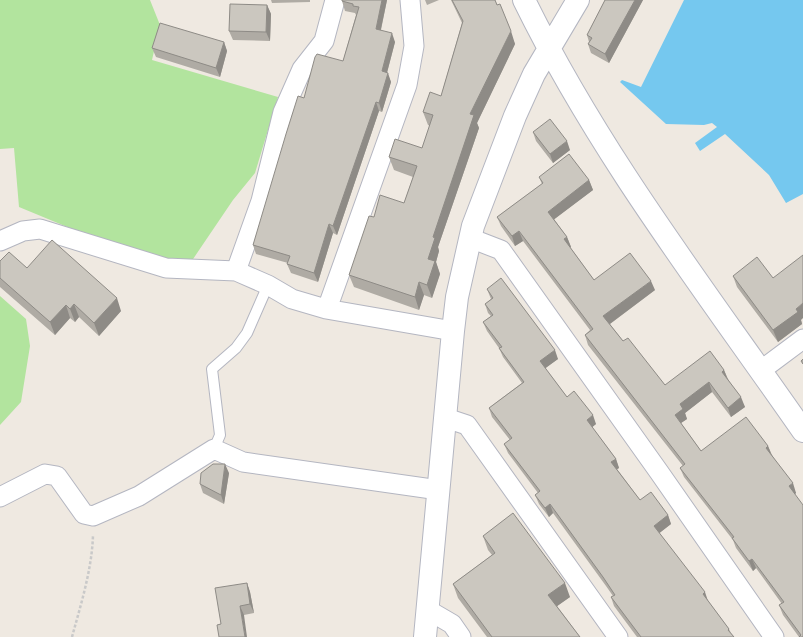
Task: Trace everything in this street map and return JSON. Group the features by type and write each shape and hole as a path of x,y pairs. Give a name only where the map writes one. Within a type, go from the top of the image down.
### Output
{"street":[{"path":"236,271 261,201 283,112 302,69 324,40 335,0"},
{"path":"328,309 386,140 407,85 414,46 410,0"},
{"path":"524,0 548,49 630,186 678,257 803,431"},
{"path":"425,637 453,331 457,297 470,238 473,226 534,74 578,0"},
{"path":"0,241 23,231 40,229 166,268 236,271 268,285 292,299 328,309 453,331"},
{"path":"470,238 501,250 655,465 774,637"},
{"path":"760,371 803,339"},
{"path":"446,418 467,425 618,637"},
{"path":"0,497 45,474 57,476 84,514 93,516 139,496 214,449 243,462 439,490"},
{"path":"428,610 452,624 461,637"}],"lane":[{"path":"214,449 220,435 212,369 236,348 247,333 268,285"}],"path":[{"path":"72,637 82,602 92,545 93,516"}],"green space":[{"path":"0,0 150,0 160,25 152,60 278,97 255,173 233,200 189,265 106,243 19,207 14,148 0,149"},
{"path":"0,296 26,319 30,346 21,402 0,425"}],"water":[{"path":"684,0 803,0 803,194 786,203 769,175 725,134 700,151 695,143 717,127 712,123 704,125 666,124 620,82 622,80 641,87"}],"building":[{"path":"342,0 382,0 376,29 392,33 382,71 388,73 379,103 376,102 333,226 329,224 314,273 287,264 290,256 253,245 298,96 304,98 315,57 317,54 343,61 359,7 353,6 353,4"},
{"path":"452,0 495,0 497,5 500,4 511,31 470,114 474,115 433,237 435,238 428,259 435,261 427,285 419,282 415,297 349,275 369,216 374,217 380,195 404,203 417,166 389,157 395,139 422,148 433,115 423,112 430,92 441,96 463,21"},
{"path":"605,0 635,0 605,54 588,44 592,38 587,35"},
{"path":"230,4 267,5 266,32 229,31"},
{"path":"160,23 224,42 216,68 152,48"},
{"path":"550,119 567,141 550,154 533,132"},
{"path":"569,154 589,180 548,212 567,237 564,239 594,280 630,253 651,281 603,316 623,341 628,338 665,385 710,351 724,370 722,372 741,397 728,408 709,382 680,404 683,409 675,415 701,451 746,417 768,446 766,448 793,483 789,486 803,505 803,637 799,637 801,635 779,605 784,602 752,559 749,561 732,538 734,537 680,468 685,464 585,335 593,329 519,231 512,236 497,217 543,183 539,177"},
{"path":"52,240 117,298 94,323 74,304 70,309 66,305 50,322 0,278 0,261 9,252 27,268"},
{"path":"803,255 803,303 796,309 798,312 773,330 733,276 757,257 773,278"},
{"path":"501,278 555,350 540,361 567,397 574,391 593,415 587,420 616,459 611,462 640,500 651,492 668,515 654,526 705,592 703,594 734,637 641,637 611,597 615,595 603,577 550,504 545,508 535,495 540,491 504,444 512,438 489,408 524,382 499,348 502,347 483,322 493,315 485,304 493,298 487,289"},
{"path":"213,464 225,464 221,495 200,484 201,473"},
{"path":"513,513 565,583 548,595 580,637 492,637 453,584 495,553 483,536"},
{"path":"247,583 250,604 240,606 245,637 219,637 217,625 221,624 215,588"}]}
